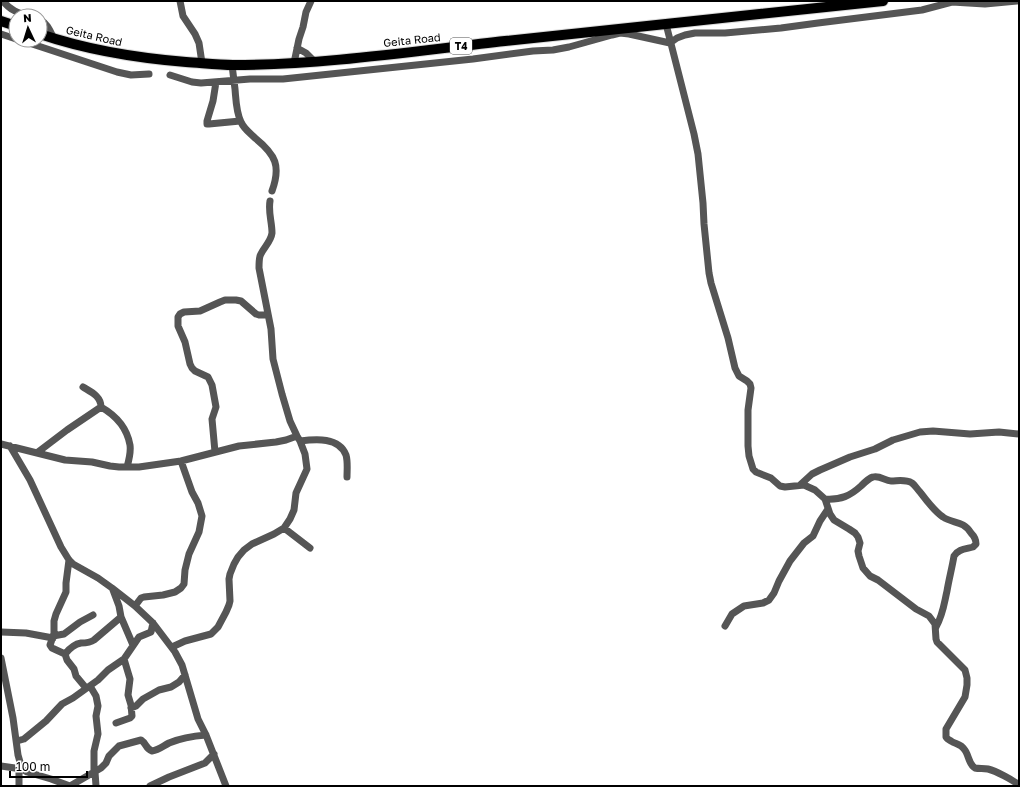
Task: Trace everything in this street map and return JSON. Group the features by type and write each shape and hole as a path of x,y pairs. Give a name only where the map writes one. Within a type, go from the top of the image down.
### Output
{"highway":[{"name":"Geita Road","path":"48,37 124,55 161,60 232,65 294,64 883,1"}],"street":[{"path":"180,1 183,16 199,43 202,63"},
{"path":"294,64 306,12 311,1"},
{"path":"170,75 200,83 250,79 283,79 473,59 569,47 620,33 670,43 677,38 695,33 725,33 781,28 922,10 952,2 985,4 1017,1"},
{"path":"666,24 698,154 709,273 735,368 739,376 747,381 751,388 747,427 748,446 753,469 756,472 771,478 780,486 790,487 804,485 821,494 825,499 830,514 834,520 855,533 858,537 860,543 858,551 862,568 870,576 878,580 933,620 936,627 937,642 965,670 967,678 966,697 946,730 946,737 951,742 962,746 966,750 969,761 973,766 991,770 1013,780 1019,785"},
{"path":"48,26 54,39"},
{"path":"44,48 117,72 131,75 148,74"},
{"path":"297,48 306,53 315,62"},
{"path":"232,65 237,111 240,122 248,132 265,146 274,157 276,170 272,191"},
{"path":"216,82 207,124 240,122"},
{"path":"172,647 185,641 209,635 214,632 229,605 229,579 238,557 252,544 284,528 294,510 296,493 307,469 305,454 290,421 273,359 271,329 262,286 259,262 260,256 272,233 269,214 270,201"},
{"path":"214,452 212,419 216,407 212,385 208,377 195,371 190,364 185,342 178,326 178,317 184,312 200,311 220,302 231,300 241,301 256,314 268,315"},
{"path":"83,387 97,396 100,400 101,407"},
{"path":"38,452 101,407"},
{"path":"101,407 117,418 127,436 130,445 128,467"},
{"path":"800,485 812,474 820,470 850,457 875,449 893,440 920,432 932,431 970,434 999,432 1019,434"},
{"path":"1,444 38,452 65,460 128,467 151,466 239,446 299,439 324,440 334,442 339,445 346,455 347,477"},
{"path":"10,446 30,480 69,560 73,564 98,578 135,606 153,623 172,647 180,661 195,712 214,754 226,786"},
{"path":"135,606 141,598 175,592 184,584 185,570 190,549 199,532 202,516 181,460"},
{"path":"825,499 846,497 873,477 889,481 904,480 915,486 941,516 964,525 970,531 976,544 973,547 960,550 954,556 944,609 936,627"},
{"path":"725,626 732,614 744,606 763,603 769,600 790,561 804,543 813,536 820,520 828,509"},
{"path":"284,528 310,548"},
{"path":"69,560 66,592 56,614 53,637 50,644 65,654 67,660 74,669 76,676 96,696 98,706 96,716 98,734 94,751 96,786"},
{"path":"112,588 117,600 121,617 133,645"},
{"path":"1,632 26,633 53,637 64,634 80,622 92,616"},
{"path":"65,654 74,646 82,643 90,643 121,617"},
{"path":"17,742 24,739 46,721 62,704 71,700 124,659 139,637 150,633 153,623"},
{"path":"1,658 21,769 19,786"},
{"path":"116,723 132,716 128,695 130,679 124,659"},
{"path":"131,708 159,690 171,687 185,676"},
{"path":"1,766 21,769 51,778 70,786 106,763 109,756 115,749 123,745 141,740 146,748 152,752 181,738 206,735"},
{"path":"150,786 205,763 214,754"}]}
